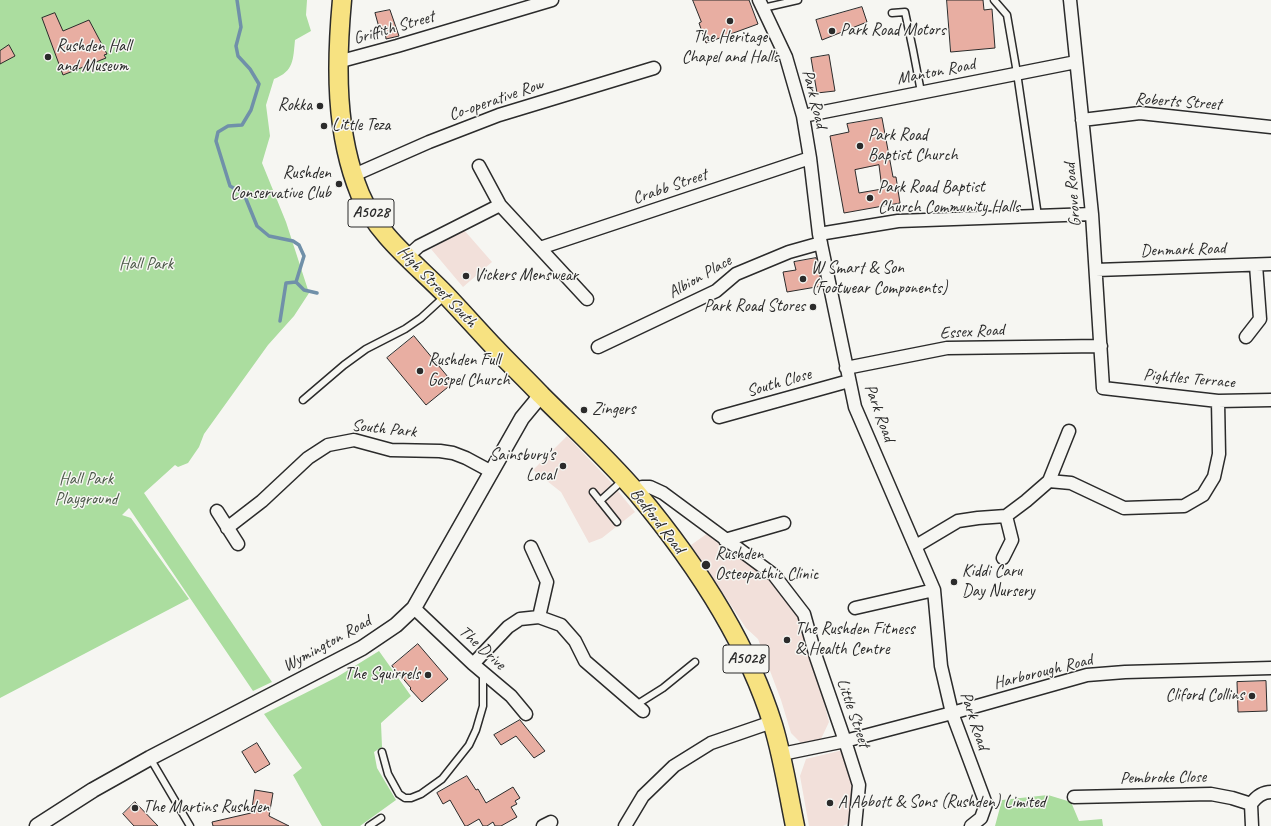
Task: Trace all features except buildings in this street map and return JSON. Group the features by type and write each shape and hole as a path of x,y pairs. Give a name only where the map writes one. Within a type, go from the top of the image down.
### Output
{"main road":[{"name":"High Street South","path":"342,0 338,59 338,90 341,118 354,175 361,196 373,216 388,236 446,295 496,350 541,395"},
{"name":"Bedford Road","path":"541,395 630,486 684,554 731,628 757,682 772,722 782,754 795,826"}],"street":[{"name":"Griffith Street","path":"338,59 345,60 396,46 552,0"},
{"name":"Grove Road","path":"1070,0 1092,214 1103,388"},
{"name":"Park Road","path":"761,4 786,57 803,116 820,238 855,407 934,590 941,666 952,713 986,804 981,818 971,826"},
{"name":"Manton Road","path":"803,116 1076,62"},
{"name":"Co-operative Row","path":"354,175 429,142 499,115 654,68"},
{"name":"Roberts Street","path":"1082,120 1140,113 1271,127"},
{"name":"Crabb Street","path":"540,248 810,158"},
{"path":"479,166 500,206 587,299"},
{"path":"408,256 419,246 500,206"},
{"name":"Albion Place","path":"598,347 716,291 736,274 820,238 898,221 1092,214"},
{"name":"Denmark Road","path":"1096,270 1271,264"},
{"path":"1246,337 1260,319 1256,265"},
{"name":"Essex Road","path":"846,368 947,348 1101,346"},
{"name":"South Close","path":"719,417 849,381"},
{"name":"Pightles Terrace","path":"1103,388 1218,401 1271,400"},
{"name":"Wymington Road","path":"37,826 94,790 150,758 362,648 396,625 414,608 522,418 541,395"},
{"path":"1049,481 1071,482 1124,508 1184,506 1203,495 1214,477 1219,454 1218,401"},
{"path":"916,546 958,521 1006,516 1026,501 1049,481 1069,431"},
{"name":"South Park","path":"227,528 262,501 308,458 328,445 354,440 391,450 440,451 453,453 492,472"},
{"name":"Little Street","path":"630,486 650,487 663,493 774,575 804,614 816,657 859,785 855,826"},
{"path":"217,511 238,544"},
{"path":"1003,558 1012,540 1006,516"},
{"path":"725,540 784,523"},
{"path":"532,547 547,582 540,617"},
{"path":"855,608 934,590"},
{"name":"The Drive","path":"414,608 473,664 510,696 526,714"},
{"path":"473,664 508,627 520,619 540,617 561,625 575,641 585,661 639,708"},
{"name":"Harborough Road","path":"782,754 952,713 1087,675 1124,672 1271,668"},
{"path":"625,826 643,796 674,766 711,743 772,722"},
{"path":"1252,826 1251,804 1256,798 1265,792 1271,792"},
{"name":"Pembroke Close","path":"1074,797 1211,794 1232,798 1251,804"}],"lane":[{"path":"761,4 798,0"},
{"path":"994,0 1006,15 1017,73 1038,216"},
{"path":"892,13 905,12 921,92"},
{"path":"303,400 344,365 366,349 405,329 421,318 446,295"},
{"path":"600,501 630,486"},
{"path":"592,492 617,522"},
{"path":"639,708 695,662"},
{"path":"382,752 388,774 399,794 405,798 411,798 421,794 442,779 464,753 476,730 483,706 483,672"},
{"path":"150,758 190,826"},
{"path":"369,826 381,818"}],"shaded area":[{"path":"464,230 492,262 463,287 431,249"},
{"path":"567,436 609,480 635,512 602,538 589,543 561,492 533,470"},
{"path":"708,533 772,576 799,616 817,675 829,722 821,739 801,743 791,733 781,700 758,639 746,628 691,545"},
{"path":"843,750 853,780 852,815 847,824 843,826 809,826 800,776 806,759"}],"green space":[{"name":"Hall Park","path":"0,0 307,0 306,15 311,31 295,40 293,59 289,68 281,76 274,79 266,105 270,136 262,163 286,222 309,293 294,316 268,345 204,434 199,447 188,463 178,467 175,465 144,493 272,682 253,691 129,508 122,515 131,518 189,599 0,698"},
{"path":"379,651 411,696 381,723 382,747 374,752 377,768 396,800 360,826 322,826 293,775 302,768 264,714 337,677"},
{"path":"1048,795 1071,802 1079,821 1102,819 1103,826 995,826 1002,800"}],"waterway":[{"path":"237,0 241,27 236,46 238,56 250,69 259,84 251,110 242,125 228,126 218,132 216,141 230,186 244,194 257,226 269,236 293,241 299,245 304,256 296,282 286,283 280,321"},
{"path":"296,282 304,290 317,293"}],"place":[{"name":"The Heritage Chapel and Halls","path":"730,21"},
{"name":"Park Road Motors","path":"832,31"},
{"name":"Rushden Hall and Museum","path":"48,57"},
{"name":"Rokka","path":"320,106"},
{"name":"Little Teza","path":"324,126"},
{"name":"Park Road Baptist Church","path":"860,146"},
{"name":"Rushden Conservative Club","path":"339,184"},
{"name":"Park Road Baptist Church Community Halls","path":"870,198"},
{"name":"Vickers Menswear","path":"466,276"},
{"name":"W Smart & Son (Footwear Components)","path":"803,279"},
{"name":"Park Road Stores","path":"813,307"},
{"name":"Rushden Full Gospel Church","path":"420,371"},
{"name":"Zingers","path":"584,410"},
{"name":"Sainsbury's Local","path":"563,466"},
{"name":"Rushden Osteopathic Clinic","path":"706,565"},
{"name":"Kiddi Caru Day Nursery","path":"954,582"},
{"name":"The Rushden Fitness & Health Centre","path":"787,640"},
{"name":"The Squirrels","path":"428,675"},
{"name":"Cliford Collins","path":"1252,696"},
{"name":"A Abbott & Sons (Rushden) Limited","path":"830,803"},
{"name":"The Martins Rushden","path":"135,808"}],"park label":[{"name":"Hall Park Playground","path":"86,490"}]}
